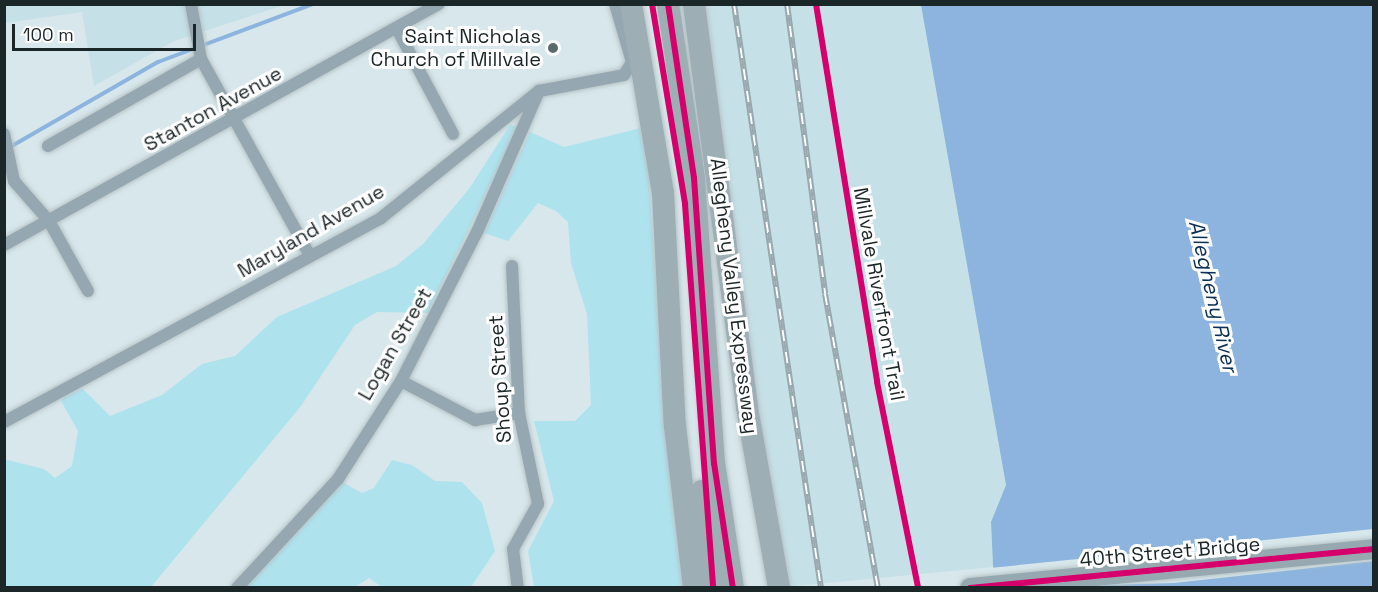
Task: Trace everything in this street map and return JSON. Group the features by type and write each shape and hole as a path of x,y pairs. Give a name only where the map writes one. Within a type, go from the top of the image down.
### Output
{"highway":[{"path":"631,4 655,124 672,318 675,426 694,588"},
{"path":"652,4 685,204 705,528"},
{"path":"668,4 694,178 714,463 733,588"},
{"name":"Allegheny Valley Expressway","path":"697,11 733,310 778,588"},
{"path":"672,318 713,588"}],"main road":[{"name":"40th Street Bridge","path":"970,588 1374,549"}],"street":[{"path":"191,4 200,56 310,256"},
{"name":"Stanton Avenue","path":"4,245 236,120 439,4"},
{"name":"Maryland Avenue","path":"4,422 381,218 539,91 624,75 632,62 615,4"},
{"path":"397,29 453,134"},
{"path":"48,146 200,56"},
{"name":"Logan Street","path":"237,588 338,479 401,381 477,232 539,91"},
{"path":"5,136 14,181 49,221 88,291"},
{"name":"Shoup Street","path":"512,266 519,413 538,504 513,549 518,588"},
{"path":"401,381 475,420 519,413"}],"shaded area":[{"path":"5,5 284,5 174,41 94,86 82,12 5,23"},
{"path":"706,5 921,5 1006,485 991,522 993,567 785,587 752,386"},
{"path":"510,125 518,127 428,313 377,312 355,325 301,406 151,587 5,587 4,459 44,469 55,478 72,466 78,431 61,401 65,396 83,389 110,416 162,395 202,364 235,356 277,317 396,266 423,244 469,189"},
{"path":"645,127 671,490 684,587 534,587 528,551 554,501 534,421 575,421 591,405 587,314 571,263 568,222 556,211 538,203 508,241 484,233 530,132 564,147"},
{"path":"392,460 412,465 435,481 462,482 482,503 495,551 471,587 382,587 369,578 355,587 245,588 342,482 362,493 374,488"}],"water":[{"name":"Allegheny River","path":"921,5 1373,5 1373,587 994,587 991,522 1006,485"}],"pier":[{"path":"1373,529 1373,561 1174,583 991,588 990,568"}],"waterway":[{"path":"10,147 158,62 313,4"}],"railway":[{"path":"734,4 821,588"},
{"path":"787,4 825,294 878,588"}],"cycle path":[{"path":"652,4 685,204 713,588"},
{"path":"668,4 694,178 714,463 733,588"},
{"name":"Millvale Riverfront Trail","path":"816,4 877,382 918,588"},
{"path":"970,588 1374,549"}],"place":[{"name":"Saint Nicholas Church of Millvale","path":"553,48"}]}
